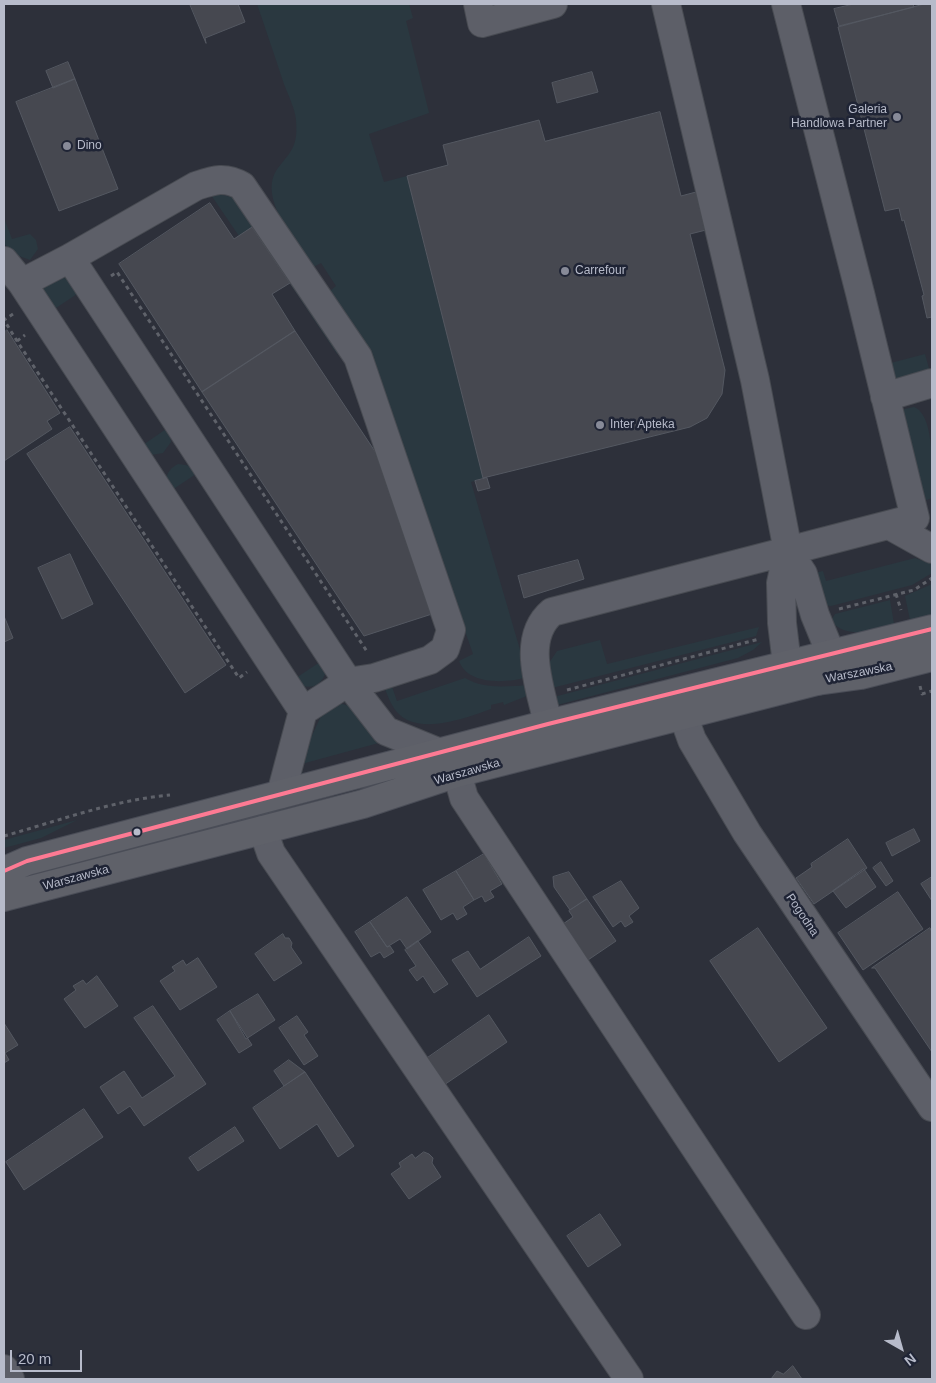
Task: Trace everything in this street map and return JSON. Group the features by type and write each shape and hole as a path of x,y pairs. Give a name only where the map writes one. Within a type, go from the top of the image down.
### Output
{"main road":[{"name":"Warszawska","path":"4,897 363,804 448,763 548,724 932,629"},
{"name":"Warszawska","path":"12,865 281,794 448,763 683,715 817,681 861,675 932,657"}],"street":[{"path":"478,4 482,23 553,4"},
{"path":"666,4 755,380 788,551 803,574 815,615 831,654 817,681 787,664 782,623 781,582 788,551"},
{"path":"548,724 536,670 534,644 542,620 552,612 915,518 923,510 885,397 786,4"},
{"path":"17,295 70,258 196,186 217,179 230,179 242,186 358,357 451,630 445,649 430,660 374,678 348,682 303,711 281,794"},
{"path":"70,258 348,682 386,731 448,763 464,798 806,1314"},
{"path":"4,261 17,295 303,711"},
{"path":"885,397 931,393"},
{"path":"889,525 932,549"},
{"name":"Pogodna","path":"683,715 692,740 746,833 932,1107"},
{"path":"263,830 271,853 629,1379"},
{"path":"4,1370 10,1379"}],"path":[{"path":"116,272 342,610"},
{"path":"17,295 15,312 4,320 8,327 239,678"},
{"path":"837,610 914,590 932,578"}],"shaded area":[{"path":"257,4 409,4 413,18 406,21 429,113 369,134 384,182 407,176 483,478 471,482 528,677 510,681 480,679 464,669 459,661 473,654 368,351 330,291 336,286 321,263 313,267 289,233 275,206 272,192 273,180 278,168 287,157 295,142 296,120 293,106"},
{"path":"218,194 236,198 340,353 337,354 252,227 239,236 211,195"},
{"path":"4,218 12,239 30,234 36,240 38,249 30,260 19,256 4,244"},
{"path":"58,277 70,279 80,292 50,312 44,300 43,292 47,285"},
{"path":"925,354 930,372 893,382 887,364"},
{"path":"914,407 921,412 926,422 931,448 932,498 924,501 900,410"},
{"path":"169,427 171,442 163,453 151,455 140,447"},
{"path":"178,464 192,466 199,472 169,492 167,476"},
{"path":"915,558 932,564 932,573 912,585 831,606 824,605 814,573 823,571 826,581"},
{"path":"932,584 932,614 910,620 905,596"},
{"path":"890,600 894,624 892,626 851,632 837,627 831,621 835,614"},
{"path":"759,627 756,636 548,689 549,663 557,651 600,640 607,664"},
{"path":"762,642 753,650 738,658 557,705 550,698"},
{"path":"323,660 326,672 316,685 303,686 293,680"},
{"path":"465,678 489,686 530,685 532,694 504,705 503,702 491,705 491,709 469,717 429,724 416,723 405,719 390,702 384,686 391,684 397,701"},
{"path":"339,703 359,709 386,741 298,765 324,710"},
{"path":"77,820 41,838 4,848 4,840"}],"building":[{"path":"190,4 238,4 245,22 205,38 206,43"},
{"path":"854,4 913,4 914,7 839,26 834,9"},
{"name":"Galeria Handlowa Partner","path":"924,4 932,4 932,317 927,318 922,296 924,295 904,220 902,221 899,208 885,211 838,27"},
{"path":"68,62 75,79 53,88 46,71"},
{"path":"592,72 598,92 557,103 552,83"},
{"name":"Dino","path":"75,79 118,189 59,211 16,102"},
{"name":"Carrefour","path":"660,112 681,196 696,192 706,230 690,234 725,370 722,394 707,418 690,427 483,478 407,176 448,165 443,145 539,120 545,141"},
{"path":"210,203 234,239 252,227 290,283 272,294 295,331 202,392 119,264"},
{"path":"7,330 60,413 47,421 52,429 4,461 4,333"},
{"path":"295,331 380,459 432,614 364,636 202,392"},
{"path":"70,427 226,665 185,693 27,454"},
{"path":"487,478 490,488 478,491 475,481"},
{"path":"70,554 93,604 62,619 38,568"},
{"path":"578,560 584,579 524,598 518,576"},
{"path":"4,616 13,638 4,642"},
{"path":"914,829 920,841 892,856 886,843"},
{"path":"848,839 867,868 814,904 796,878 812,867 811,864"},
{"path":"484,854 502,884 490,891 494,897 485,902 482,896 474,900 456,871"},
{"path":"881,862 893,881 886,886 873,868"},
{"path":"864,869 876,887 846,908 833,891"},
{"path":"456,871 474,900 463,907 467,914 457,920 453,913 441,920 423,890"},
{"path":"569,872 587,899 570,910 554,887 553,877"},
{"path":"932,877 932,901 921,884"},
{"path":"621,881 639,908 629,916 633,922 625,927 621,921 613,927 593,897"},
{"path":"898,892 923,929 863,970 838,933"},
{"path":"407,897 431,932 407,949 400,939 387,947 370,922"},
{"path":"587,899 616,941 588,960 563,924 573,917 569,911"},
{"path":"370,922 387,947 390,946 394,952 384,958 380,952 371,957 355,932"},
{"path":"758,928 827,1028 779,1062 710,961"},
{"path":"930,928 932,932 932,1052 875,968 872,968"},
{"path":"283,934 285,938 289,938 292,943 291,947 302,963 274,981 255,954"},
{"path":"529,937 541,956 477,997 452,960 468,951 480,969"},
{"path":"418,941 448,984 434,993 423,976 417,981 409,970 416,966 405,950"},
{"path":"198,958 217,987 180,1010 160,981 175,971 172,967 183,960 186,965"},
{"path":"97,976 118,1006 85,1028 64,999 76,990 73,986 83,980 86,984"},
{"path":"258,994 275,1020 246,1039 230,1011"},
{"path":"153,1006 206,1084 144,1126 130,1106 118,1114 100,1087 124,1071 142,1098 175,1076 134,1018"},
{"path":"230,1011 252,1045 239,1053 217,1020"},
{"path":"489,1015 507,1042 444,1085 426,1059"},
{"path":"297,1016 308,1032 304,1035 318,1056 304,1065 279,1028"},
{"path":"4,1023 18,1045 5,1053 9,1060 4,1063"},
{"path":"289,1060 305,1072 284,1086 274,1071"},
{"path":"305,1072 354,1146 338,1157 317,1124 280,1149 253,1108"},
{"path":"84,1109 103,1137 24,1190 6,1162"},
{"path":"235,1127 244,1141 198,1171 189,1158"},
{"path":"424,1152 433,1158 432,1163 441,1177 409,1199 391,1174 401,1167 399,1163 412,1154 415,1158"},
{"path":"600,1214 621,1245 588,1267 567,1236"},
{"path":"793,1366 802,1379 771,1379 777,1371 783,1374"}],"transit line":[{"path":"4,871 27,861 548,724 932,629"}],"place":[{"name":"Galeria Handlowa Partner","path":"897,117"},
{"name":"Dino","path":"67,146"},
{"name":"Carrefour","path":"565,271"},
{"name":"Inter Apteka","path":"600,425"}]}
